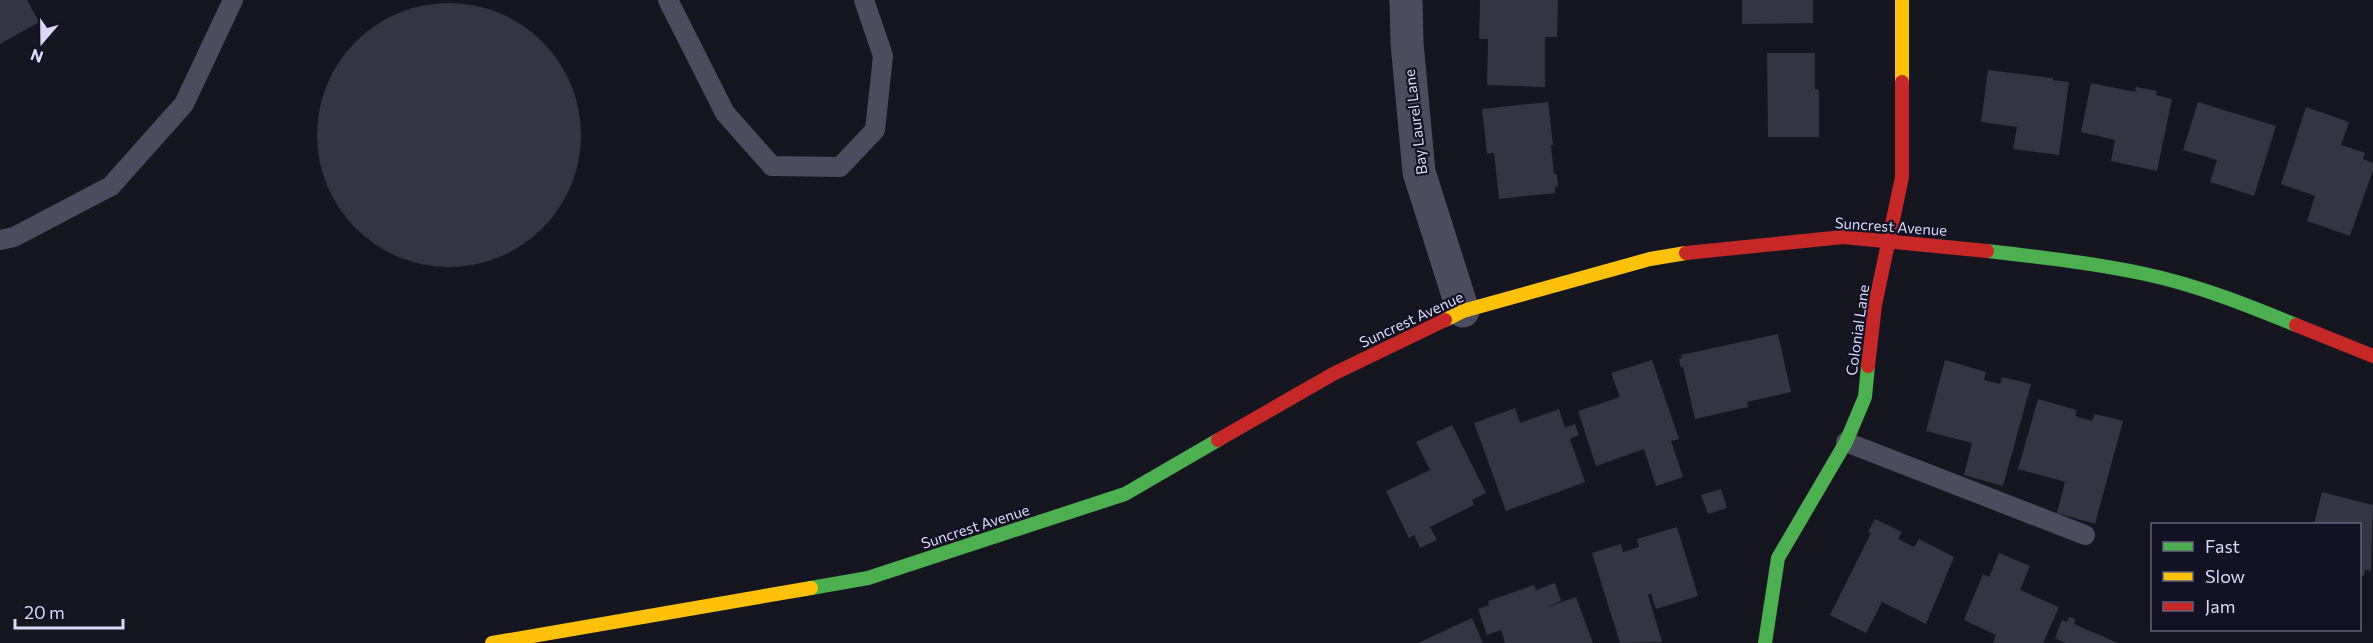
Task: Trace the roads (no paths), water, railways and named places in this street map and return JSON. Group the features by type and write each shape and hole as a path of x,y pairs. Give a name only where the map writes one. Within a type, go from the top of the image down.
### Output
{"street":[{"name":"Bay Laurel Lane","path":"1406,0 1407,43 1419,172 1463,311"},
{"name":"Colonial Lane","path":"1765,643 1778,558 1846,442 1865,397 1875,305 1902,177 1902,0"},
{"name":"Suncrest Avenue","path":"492,643 868,578 1125,494 1333,374 1463,311 1650,260 1710,249 1844,237 2052,258 2146,274 2234,300 2373,356"}],"lane":[{"path":"0,240 14,237 111,186 184,104 233,0"},
{"path":"668,0 725,113 772,166 840,167 875,130 883,56 864,0"},
{"path":"1846,442 2085,535"}]}
